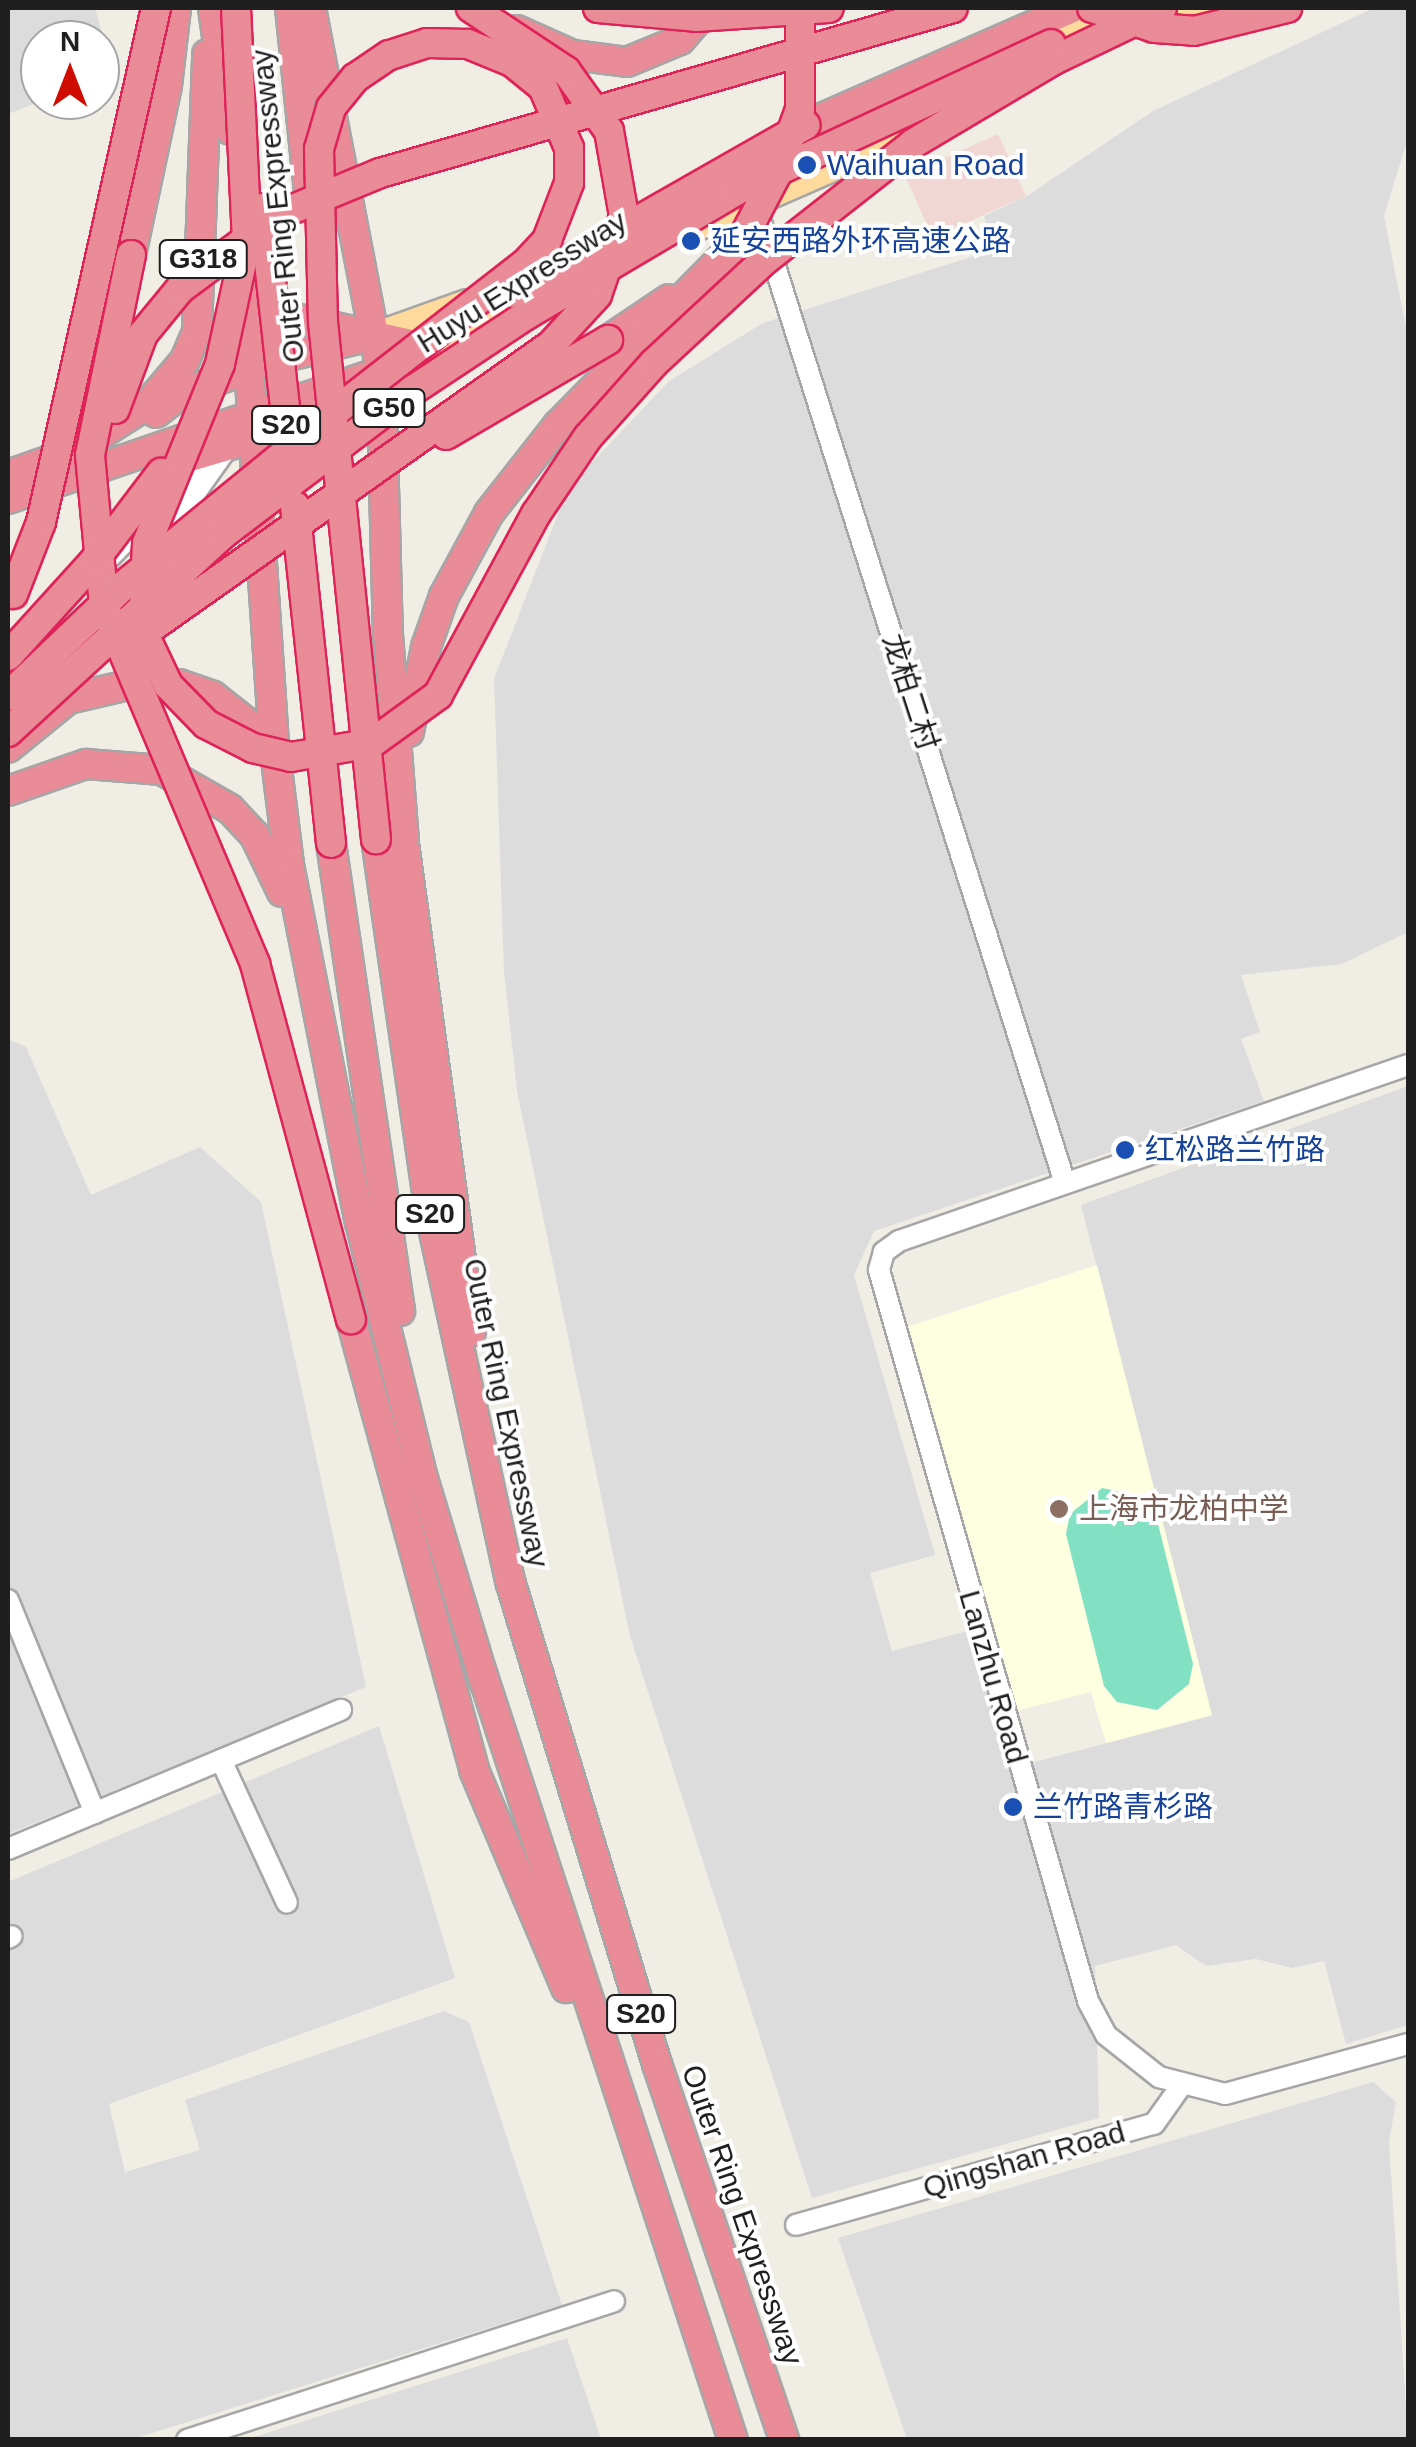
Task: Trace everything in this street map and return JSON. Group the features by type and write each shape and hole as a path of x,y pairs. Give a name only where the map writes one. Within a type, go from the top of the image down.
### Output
{"highway":[{"path":"8,604 41,522 156,8"},
{"path":"176,8 167,86 90,455 93,535 104,606 256,964 474,1770 532,1918 610,2078"},
{"path":"210,8 249,368 238,436 274,744 320,1032"},
{"name":"G318","path":"73,452 148,404 185,360 198,332 210,8"},
{"path":"239,8 246,239 235,313 147,543 143,632 152,660 206,724 253,748 290,757 335,754 372,743 438,694 562,474 654,362 765,260 914,144 1038,69 1162,8"},
{"name":"Outer Ring Expressway","path":"239,8 331,843 392,1268 484,1684 610,2078 732,2440"},
{"name":"Outer Ring Expressway","path":"290,8 323,322 390,841 429,1209 511,1584 657,2064 784,2440"},
{"path":"311,8 320,82 381,383 390,841"},
{"path":"471,8 573,54 627,62 680,40 708,8"},
{"path":"8,734 235,563 551,345 596,295 613,258 624,216 620,168 591,100 566,71 471,8"},
{"path":"598,8 696,17 829,8"},
{"path":"390,841 414,690 444,596 489,514 558,425 744,236 776,175 800,109 800,8"},
{"path":"93,535 102,456 142,334 224,250 281,214 380,173 953,8"},
{"path":"812,137 1073,8"},
{"path":"1092,8 1156,28 1194,31 1286,8"},
{"path":"812,137 1146,8"},
{"path":"296,442 525,264 547,240 569,183 569,148 543,87 512,62 468,44 427,44 388,55 355,78 331,108 318,149 323,322"},
{"name":"Huyu Expressway","path":"8,696 124,584 296,442 513,291 812,137"},
{"name":"Huyu Expressway","path":"8,734 222,535 413,390 812,137"},
{"path":"235,563 608,340 684,290 744,236"},
{"path":"245,307 428,348"},
{"name":"G318","path":"8,475 141,424 180,394 249,368 374,336"},
{"path":"8,502 32,505 381,383"},
{"path":"8,502 142,451 179,420 218,410 238,436"},
{"path":"8,659 94,560 195,422"},
{"path":"8,748 68,700 141,682 179,684 213,696 274,744"},
{"path":"8,791 46,773 119,762 162,770 202,789 255,836 292,921 423,1478 484,1684"}],"main road":[{"path":"374,336 420,323 1112,8"},
{"path":"381,383 428,348 754,201 1201,8"},
{"path":"381,383 506,314"}],"street":[{"name":"龙柏二村","path":"754,201 1065,1184"},
{"path":"8,659 238,436"},
{"path":"8,713 128,586 238,436"},
{"path":"1065,1184 1408,1065"},
{"name":"Lanzhu Road","path":"1065,1184 893,1243 880,1262 881,1285 1088,2001 1123,2054 1181,2086"},
{"path":"8,1600 95,1813"},
{"path":"8,1850 341,1710"},
{"path":"221,1760 287,1903"},
{"path":"1181,2086 1211,2093 1254,2090 1408,2044"},
{"name":"Qingshan Road","path":"796,2225 1154,2124 1181,2086"},
{"path":"187,2440 614,2301"}],"shaded area":[{"path":"8,8 95,8 99,20 20,20 20,109 8,114"},
{"path":"1374,8 1408,8 1408,138 1384,216 1408,338 1408,932 1342,964 1241,975 1260,1032 1241,1039 1264,1101 874,1231 854,1275 935,1555 870,1573 892,1651 979,1628 1019,1766 1211,1716 1081,1205 1408,1086 1408,2025 1346,2044 1324,1961 1292,1968 1256,1959 1206,1966 1176,1945 1095,1966 1099,2118 812,2198 630,1636 517,1091 504,973 494,679 568,488 669,381 763,323 993,250 984,216 1027,196 1153,111"},
{"path":"998,134 1026,196 933,238 905,176"},
{"path":"8,1039 26,1047 91,1195 200,1147 261,1202 366,1687 8,1834"},
{"name":"上海市龙柏中学","path":"1097,1265 1212,1715 1106,1743 1091,1692 1016,1711 907,1327"},
{"path":"379,1726 455,1978 109,2104 125,2172 200,2150 185,2100 444,2011 469,2022 562,2305 133,2439 8,2439 8,1882"},
{"path":"1373,2082 1396,2102 1389,2142 1408,2439 907,2439 838,2238"},
{"path":"567,2338 601,2439 248,2439 345,2408"}],"green space":[{"path":"1102,1488 1141,1496 1155,1512 1193,1664 1189,1684 1157,1710 1117,1702 1104,1686 1066,1534 1070,1514"}],"place":[{"name":"Waihuan Road","path":"807,165"},
{"name":"延安西路外环高速公路","path":"691,241"},
{"name":"红松路兰竹路","path":"1125,1150"},
{"name":"上海市龙柏中学","path":"1059,1509"},
{"name":"兰竹路青杉路","path":"1013,1807"}]}
